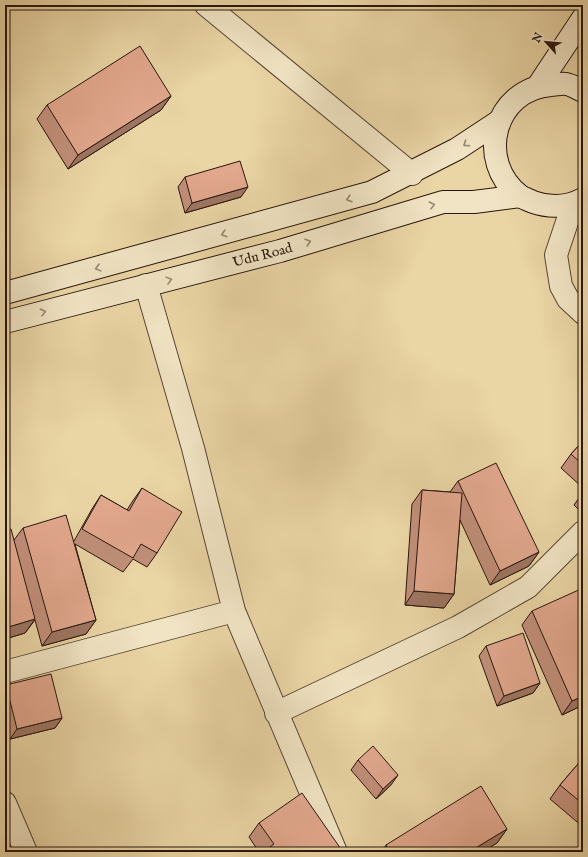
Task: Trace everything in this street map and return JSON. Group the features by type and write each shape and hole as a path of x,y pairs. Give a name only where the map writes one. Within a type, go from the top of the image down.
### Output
{"street":[{"path":"206,5 412,174"},
{"path":"538,86 583,18"},
{"path":"5,293 372,192 412,174 457,150 498,122 514,99 538,86 566,84 583,91"},
{"path":"498,122 494,149 502,176 520,196 545,206 578,202 556,254 561,286 568,299 583,313"},
{"name":"Udu Road","path":"5,322 280,251 443,202 474,202 520,196"},
{"path":"146,286 193,448 234,611 336,852"},
{"path":"276,713 458,627 528,587 583,532"},
{"path":"5,672 234,611"},
{"path":"5,803 26,852"}],"building":[{"path":"140,46 171,96 78,155 47,105"},
{"path":"240,161 248,187 192,203 185,177"},
{"path":"583,441 583,465 571,454"},
{"path":"496,463 539,552 500,571 458,481"},
{"path":"142,488 182,512 157,553 141,544 133,558 82,529 101,495 129,511"},
{"path":"422,490 462,493 454,594 414,591"},
{"path":"66,515 96,620 52,632 23,528"},
{"path":"11,529 35,619 5,628 5,531"},
{"path":"583,588 583,696 572,701 532,611"},
{"path":"523,633 540,683 504,696 486,646"},
{"path":"51,674 62,718 17,729 6,685"},
{"path":"373,746 398,775 383,789 358,760"},
{"path":"583,758 583,804 560,785"},
{"path":"481,786 507,829 469,852 390,852 386,845"},
{"path":"302,793 343,852 263,852 274,844 259,823"}]}
